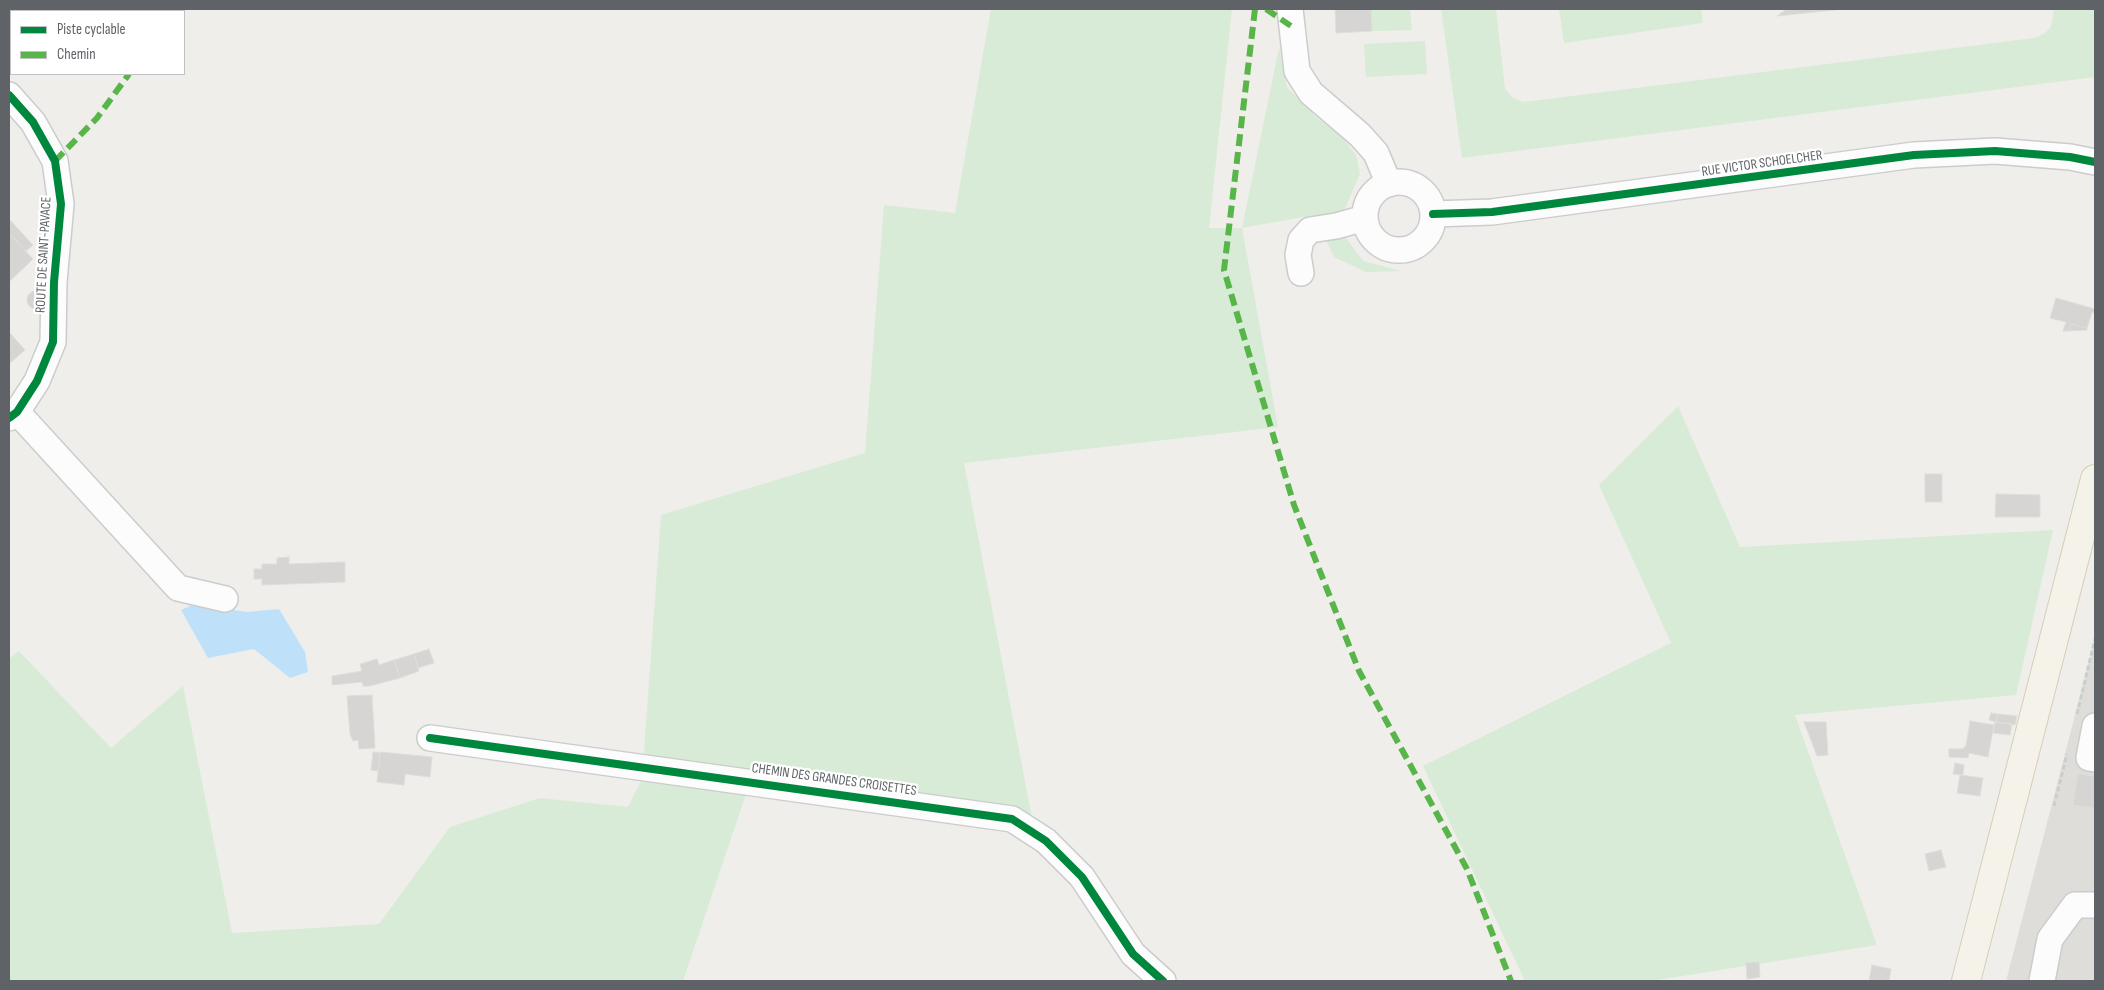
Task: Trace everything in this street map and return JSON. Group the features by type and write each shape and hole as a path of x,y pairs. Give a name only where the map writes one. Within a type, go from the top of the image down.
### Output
{"main road":[{"path":"1966,981 2095,480"}],"street":[{"path":"1290,9 1297,71 1311,93 1360,135 1376,152 1389,184"},
{"name":"ROUTE DE SAINT-PAVACE","path":"9,95 33,122 55,161 61,204 54,282 53,342 37,381 13,415"},
{"name":"RUE VICTOR SCHOELCHER","path":"1433,214 1492,212 1914,156 1995,151 2070,157 2095,162"},
{"path":"1398,182 1414,186 1427,198 1433,214 1429,231 1424,238 1418,244 1401,250 1392,250 1376,241 1370,235 1365,218 1369,201 1381,188 1398,182"},
{"path":"1301,273 1298,255 1301,240 1310,230 1336,226 1365,218"},
{"path":"13,415 178,588 225,599"},
{"path":"2095,726 2089,758 2095,759"},
{"name":"CHEMIN DES GRANDES CROISETTES","path":"430,738 1012,819 1046,841 1082,877 1133,954 1163,981"},
{"path":"2042,981 2050,939 2075,904 2095,905"}],"shaded area":[{"path":"2095,638 2095,981 2006,981"}],"green space":[{"path":"991,9 1232,9 1209,228 1242,228 1278,427 964,463 1032,818 753,773 683,981 9,981 9,659 19,651 111,748 183,686 232,933 379,924 450,827 540,798 628,807 642,779 661,515 865,453 884,205 955,213"},
{"path":"1371,9 1410,9 1412,30 1372,31"},
{"path":"1441,9 1496,9 1505,89 1513,98 1524,102 2034,38 2044,34 2051,27 2054,9 2095,9 2095,77 1462,158"},
{"path":"1559,9 1701,9 1703,23 1564,43"},
{"path":"1425,41 1427,74 1366,77 1364,44"},
{"path":"1279,48 1287,87 1316,117 1341,136 1356,155 1360,174 1343,213 1346,238 1363,261 1401,271 1366,272 1334,257 1314,215 1242,228"},
{"path":"1678,406 1740,547 2053,530 2016,695 1795,715 1877,945 1651,981 1525,981 1423,766 1671,643 1599,485"}],"water":[{"path":"195,604 247,612 279,609 305,652 308,672 290,678 254,649 208,658 181,610"}],"building":[{"path":"1335,9 1371,9 1372,31 1336,33"},
{"path":"1787,9 1844,9 1777,16"},
{"path":"9,219 33,245 26,251 9,233"},
{"path":"9,233 33,259 9,282"},
{"path":"36,291 42,294 45,300 42,306 36,309 30,306 27,300 30,294"},
{"path":"2056,298 2095,309 2095,313 2092,312 2087,328 2071,324 2069,331 2063,331 2066,322 2050,318"},
{"path":"2071,324 2087,328 2087,330 2069,331"},
{"path":"9,332 25,350 9,364"},
{"path":"1925,474 1942,474 1942,502 1925,502"},
{"path":"1996,494 2040,495 2040,517 1995,517"},
{"path":"289,557 289,564 345,562 345,582 262,585 262,579 254,579 254,569 262,569 262,564 277,564 277,558"},
{"path":"429,649 434,663 418,668 414,654"},
{"path":"414,654 419,671 400,678 394,660"},
{"path":"377,659 379,665 394,660 400,678 370,686 363,686 362,682 332,685 332,676 362,671 360,664"},
{"path":"372,695 375,748 359,749 358,740 353,741 350,734 347,696"},
{"path":"1991,713 1998,714 1996,722 1989,720"},
{"path":"1998,714 2017,716 2015,725 1996,722"},
{"path":"1970,721 1994,725 1988,757 1969,753 1968,758 1949,757 1949,749 1962,749 1966,746"},
{"path":"1804,722 1826,722 1828,755 1817,756"},
{"path":"1995,722 2012,724 2010,735 1993,733"},
{"path":"373,752 380,753 378,771 371,770"},
{"path":"380,752 432,757 430,777 405,774 404,785 377,782"},
{"path":"1955,763 1964,765 1963,775 1953,774"},
{"path":"2078,774 2095,776 2095,808 2073,805"},
{"path":"1960,775 1983,778 1980,796 1957,793"},
{"path":"1941,850 1946,867 1929,871 1925,854"},
{"path":"1759,962 1760,977 1747,979 1746,963"},
{"path":"1872,965 1891,969 1889,981 1869,981"}],"marked path":[{"path":"1255,9 1224,270 1294,505 1359,671 1467,869 1511,981"},
{"path":"1266,9 1291,26"},
{"path":"55,161 97,118 128,75"}],"cycle path":[{"path":"9,95 33,122 55,161 61,204 54,282 53,342 37,381 17,412 9,418"},
{"path":"1433,214 1492,212 1914,155 1995,151 2070,157 2095,162"},
{"path":"430,738 1012,819 1046,841 1082,877 1133,954 1163,981"}]}
